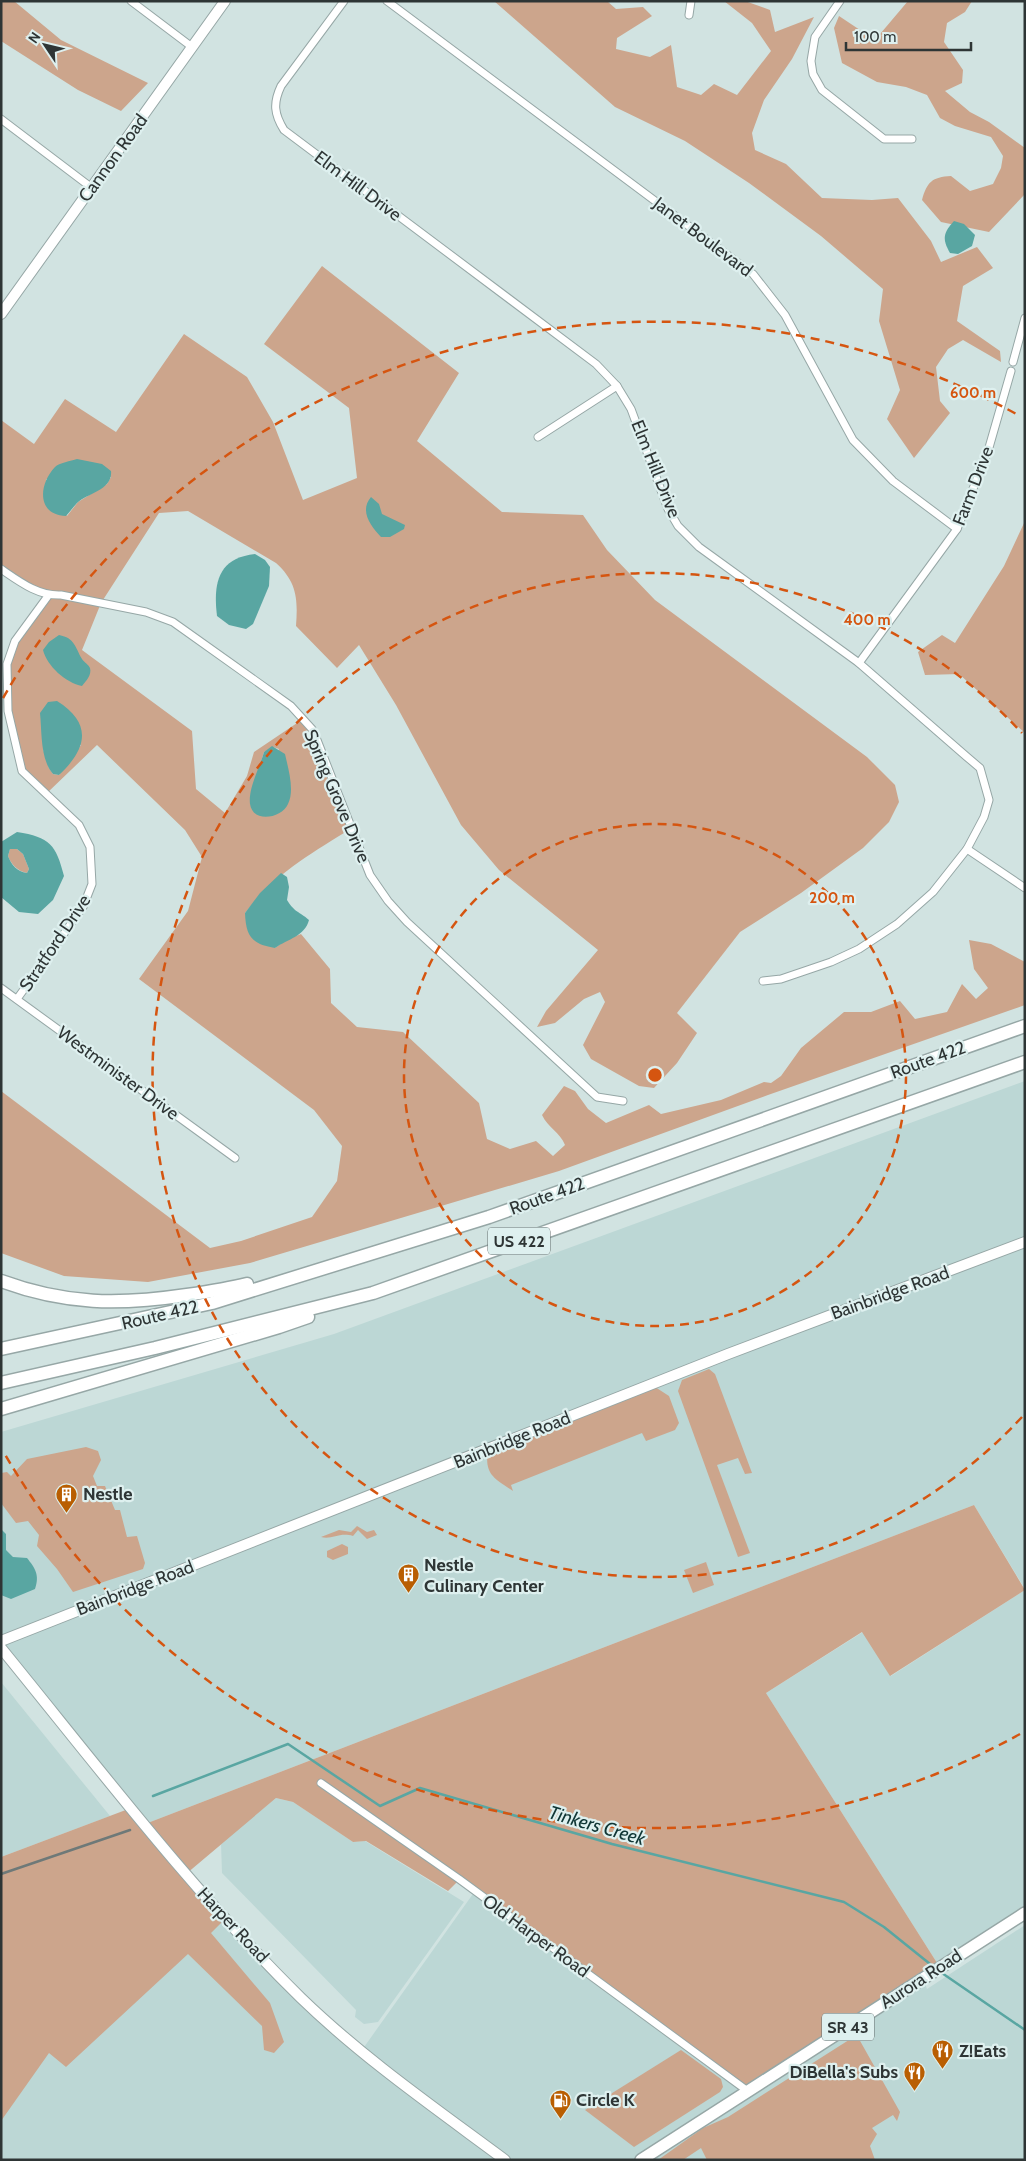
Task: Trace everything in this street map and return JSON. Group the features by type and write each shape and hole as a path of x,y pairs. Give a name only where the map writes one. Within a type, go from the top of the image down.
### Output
{"highway":[{"name":"Route 422","path":"1,1349 212,1303 489,1217 1025,1026"},
{"name":"Route 422","path":"1,1383 155,1348 373,1293 1025,1062"},
{"path":"1,1281 27,1291 61,1299 100,1303 151,1300 234,1288 419,1239"},
{"path":"1,1409 279,1327 373,1293"}],"main road":[{"name":"Aurora Road","path":"641,2160 749,2092 922,1977 1025,1913"}],"street":[{"path":"131,1 192,47"},
{"name":"Cannon Road","path":"1,314 225,1"},
{"name":"Elm Hill Drive","path":"344,1 281,86 274,100 276,117 284,130 596,364 617,386 632,409 668,509 678,526 699,547 859,662 980,768 989,800 984,817 967,849 933,892 896,924 859,949 781,979 763,981"},
{"name":"Janet Boulevard","path":"387,1 753,274 785,315 853,440 893,481 957,529"},
{"path":"689,15 690,1"},
{"path":"840,1 815,37 811,61 813,74 822,90 884,139 912,139"},
{"path":"1,119 92,188"},
{"path":"1013,362 1025,318"},
{"name":"Farm Drive","path":"859,662 957,529 988,451 1010,371"},
{"path":"538,437 617,386"},
{"name":"Spring Grove Drive","path":"1,569 21,583 48,596 61,595 146,612 173,622 291,706 312,729 370,875 388,901 407,922 597,1097 623,1101"},
{"name":"Stratford Drive","path":"17,999 82,907 92,884 90,847 79,825 22,771 8,711 7,664 16,641 48,596"},
{"path":"967,849 1025,888"},
{"name":"Westminister Drive","path":"1,988 235,1158"},
{"name":"Bainbridge Road","path":"1,1641 734,1352 1025,1242"},
{"name":"Harper Road","path":"1,1648 157,1841 302,1998 393,2076 505,2160"},
{"name":"Old Harper Road","path":"321,1783 463,1883 749,2092"}],"shaded area":[{"path":"1,1 14,1 61,40 148,83 121,111 78,90 1,41"},
{"path":"494,1 607,1 616,9 643,7 652,16 617,38 616,49 650,57 671,45 677,87 701,95 714,84 737,95 771,51 752,23 724,1 745,1 770,10 775,32 814,17 792,59 764,100 752,133 755,150 786,164 822,198 872,200 898,198 931,241 941,262 977,247 993,268 963,286 957,321 1000,351 1001,362 963,340 948,349 936,367 940,401 950,413 914,458 887,419 900,390 879,321 883,289 821,236 749,183 685,141 615,107"},
{"path":"908,1 972,1 965,12 947,23 944,42 963,70 962,83 945,91 970,112 989,122 1025,148 1025,194 989,232 941,222 922,200 928,185 939,178 951,176 970,191 993,184 1001,168 1003,156 991,137 955,126 940,118 927,95 906,87 877,82 842,63 834,28 839,16 875,40"},
{"path":"322,266 459,373 417,441 502,512 583,515 607,550 655,600 867,757 895,785 899,802 889,822 863,848 801,893 740,932 677,1013 697,1033 677,1063 654,1088 639,1086 591,1059 583,1045 605,1002 600,992 584,999 555,1023 537,1027 546,1011 598,950 499,870 461,825 396,705 359,645 337,668 296,626 297,607 295,592 288,577 276,563 188,511 159,513 101,603 82,650 192,731 196,789 225,813 247,776 254,752 303,719 312,729 352,828 294,865 269,886 245,913 275,948 286,940 301,934 330,969 331,1003 357,1027 403,1032 479,1103 487,1139 510,1149 536,1141 553,1156 565,1145 542,1115 564,1086 575,1091 588,1109 606,1123 649,1105 661,1114 721,1100 764,1082 771,1083 781,1076 801,1048 844,1012 871,1012 900,1001 915,1019 947,1012 962,984 976,999 988,988 974,969 969,940 991,944 1025,962 1025,1005 559,1171 250,1263 148,1282 64,1276 1,1253 1,1091 210,1248 241,1241 312,1217 337,1181 342,1146 314,1110 139,979 188,911 202,857 185,830 97,745 46,794 22,771 8,711 7,664 15,641 48,596 1,568 1,420 34,444 65,399 116,432 184,334 247,377 273,422 303,500 357,478 349,408 264,344","holes":["111,477 107,484 78,502 67,516 46,479","81,745 59,775 53,774 49,768 43,749","273,747 279,749 250,805 251,793 264,752"]},
{"path":"1025,521 1025,733 959,674 925,675 918,652 942,635 955,643 1004,566"},
{"path":"10,849 17,849 23,854 29,869 27,873 17,869 11,862 8,856"},
{"path":"1025,1081 1025,1589 974,1505 145,1824 1,1648 1,1432 334,1334"},
{"path":"709,1369 715,1374 752,1473 745,1474 738,1458 717,1465 750,1553 738,1557 678,1391 682,1380"},
{"path":"652,1385 669,1396 679,1423 675,1430 646,1441 642,1433 511,1485 513,1491 496,1479 489,1470 488,1449"},
{"path":"86,1447 98,1451 101,1460 93,1476 97,1486 105,1486 115,1510 120,1510 127,1537 137,1536 145,1563 143,1569 73,1592 57,1569 37,1546 39,1535 28,1521 16,1523 1,1503 1,1473 7,1472 11,1476 27,1459"},
{"path":"974,1505 1025,1590 890,1676 862,1632 766,1693 939,1966 749,2092 459,1880 448,1891 366,1841 353,1842 293,1802 276,1798 186,1874 226,1918 211,1933 270,2003 284,2042 274,2053 264,2050 262,2026 188,1954 66,2067 49,2053 1,2121 1,1857 131,1808 145,1824"},
{"path":"357,1526 367,1532 374,1530 377,1535 367,1539 358,1530 353,1536 321,1537 339,1530 351,1532"},
{"path":"342,1544 348,1547 348,1554 333,1560 327,1557 327,1551"},
{"path":"706,1562 714,1585 693,1593 684,1570"},
{"path":"1025,1590 1025,1913 939,1966 766,1693 863,1632 891,1676"},
{"path":"1,1682 110,1816 1,1857"},
{"path":"276,1798 293,1802 353,1842 365,1841 464,1902 378,2022 364,2024 355,2017 356,2010 222,1873 221,1843"},
{"path":"475,1891 922,1977 927,1989 1025,1925 1025,2160 1,2160 1,2016 226,1918 302,1998 362,2050"},
{"path":"852,2038 859,2039 900,2112 897,2121 893,2115 872,2128 877,2134 870,2146 875,2160 707,2160 701,2148 683,2160 658,2160 703,2128 728,2117"},
{"path":"681,2050 721,2079 723,2087 720,2092 634,2147 585,2110"}],"water":[{"path":"954,221 964,224 975,235 972,246 958,254 950,253 945,240 946,233"},
{"path":"77,459 102,464 111,471 111,477 104,487 77,503 66,516 57,514 45,505 43,490 45,482 55,467"},
{"path":"371,497 379,504 382,514 405,525 404,529 390,537 381,537 370,523 366,513"},
{"path":"255,554 265,560 270,567 269,586 253,624 246,629 229,625 217,616 216,593 221,574 233,561 243,556"},
{"path":"59,635 71,641 90,668 87,680 82,686 64,678 53,668 45,656 43,650 49,642"},
{"path":"57,701 76,718 81,727 82,736 76,755 59,775 53,774 46,761 42,745 40,713 48,702"},
{"path":"272,746 285,754 291,792 285,809 268,817 256,814 252,810 250,798 264,752"},
{"path":"17,832 28,834 50,844 58,857 64,876 53,900 38,914 19,912 1,897 1,842","holes":["10,849 17,849 23,854 29,869 27,873 15,867 8,856"]},
{"path":"281,873 287,877 289,887 287,900 295,910 309,920 300,934 275,948 260,944 251,938 247,928 245,913 260,893"},
{"path":"1,1529 6,1534 6,1550 13,1557 27,1558 37,1576 35,1589 11,1599 1,1595"}],"waterway":[{"name":"Tinkers Creek","path":"153,1796 288,1744 380,1806 420,1788 612,1844 844,1902 884,1927 935,1968"},
{"name":"Tinkers Creek","path":"939,1971 1025,2030"}],"railway":[{"path":"1,1874 130,1830"}],"place":[{"name":"Nestle","path":"67,1513"},
{"name":"Nestle Culinary Center","path":"408,1594"},
{"name":"Z!Eats","path":"943,2070"},
{"name":"DiBella's Subs","path":"914,2091"},
{"name":"Circle K","path":"560,2119"}]}
